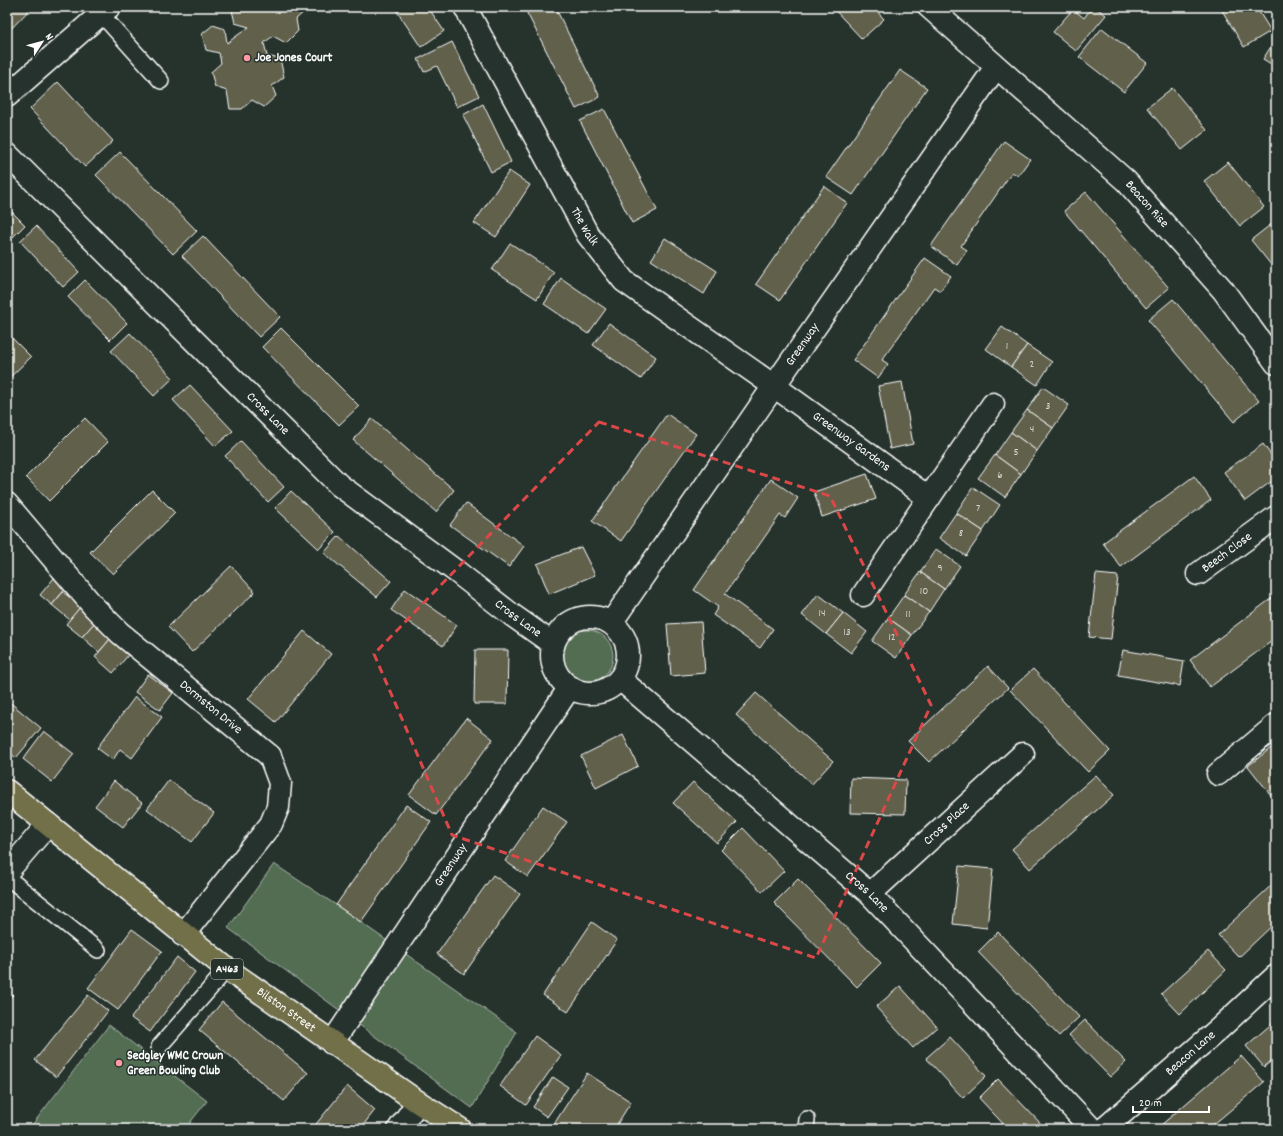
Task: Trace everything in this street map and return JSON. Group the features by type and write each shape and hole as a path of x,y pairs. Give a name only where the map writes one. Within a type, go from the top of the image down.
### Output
{"main road":[{"name":"Bilston Street","path":"7,791 183,935 227,969 332,1043 460,1129"}],"street":[{"name":"The Walk","path":"465,7 588,235 624,281 774,386"},
{"name":"Beacon Rise","path":"929,7 1126,181 1223,290 1276,363"},
{"path":"7,96 105,10"},
{"name":"Greenway","path":"611,623 996,67"},
{"name":"Cross Lane","path":"7,154 339,485 553,644"},
{"name":"Greenway Gardens","path":"774,386 930,498"},
{"path":"863,595 993,404"},
{"name":"Dormston Drive","path":"7,504 94,607 120,633 270,756 280,783 278,806 272,824 183,935"},
{"name":"Beech Close","path":"1198,574 1276,517"},
{"path":"584,617 598,617 611,623 622,634 628,649 626,665 620,679 609,688 596,692 582,692 570,687 560,679 554,668 551,656 553,644 559,631 570,622 584,617"},
{"name":"Cross Lane","path":"620,679 870,894 1092,1129"},
{"name":"Greenway","path":"332,1043 570,687"},
{"path":"1218,774 1276,725"},
{"name":"Cross Place","path":"870,894 1023,754"},
{"path":"7,872 48,824"},
{"name":"Beacon Lane","path":"1104,1129 1220,1028 1276,976"},
{"path":"399,1129 418,1102"}],"lane":[{"path":"105,10 161,81"},
{"path":"7,877 98,950"},
{"path":"160,1047 227,969"}],"highlighted area":[{"path":"599,422 830,496 931,705 816,958 452,835 374,654"}],"green space":[{"path":"587,630 597,632 605,638 611,646 613,656 611,666 605,674 597,680 587,682 577,680 569,674 563,666 561,656 563,646 569,638 577,632"},
{"path":"274,864 336,905 517,1032 472,1108 228,928"},
{"name":"Sedgley WMC Crown Green Bowling Club","path":"109,1025 207,1101 185,1129 29,1129"}],"building":[{"path":"7,7 32,7 7,33"},
{"name":"Joe Jones Court","path":"235,7 306,7 306,10 296,19 298,31 286,43 273,36 264,43 267,56 280,59 284,77 272,86 276,96 264,107 252,100 242,109 230,109 227,91 215,87 211,72 221,63 219,53 206,50 202,34 213,25 225,29 227,43 249,27 235,23 232,10"},
{"path":"394,7 428,7 444,31 421,47"},
{"path":"533,7 555,7 600,97 576,109 526,11"},
{"path":"832,7 873,7 884,19 862,39"},
{"path":"1092,7 1095,7 1106,15 1076,51 1053,32 1073,9 1084,18"},
{"path":"1220,7 1256,7 1271,31 1244,47"},
{"path":"1102,28 1147,63 1124,92 1079,57"},
{"path":"1276,39 1276,67 1263,59"},
{"path":"452,42 479,96 457,107 437,66 424,72 418,59"},
{"path":"900,70 927,88 853,195 826,177"},
{"path":"58,82 113,141 85,167 30,109"},
{"path":"1172,88 1207,130 1182,150 1147,108"},
{"path":"483,104 511,162 491,172 463,115"},
{"path":"604,109 657,210 632,223 580,121"},
{"path":"1004,141 1030,159 1018,176 1012,172 961,246 967,250 957,265 931,246"},
{"path":"120,152 197,231 173,254 96,175"},
{"path":"1228,162 1264,207 1240,226 1204,181"},
{"path":"509,171 530,185 496,237 474,223"},
{"path":"824,186 847,203 780,300 756,284"},
{"path":"1086,192 1169,288 1146,308 1064,211"},
{"path":"7,207 25,225 9,241 7,239"},
{"path":"1274,222 1276,225 1276,271 1251,240"},
{"path":"36,226 79,272 63,287 20,241"},
{"path":"203,236 280,317 259,337 182,256"},
{"path":"665,238 717,271 704,294 651,260"},
{"path":"510,243 554,272 537,299 492,270"},
{"path":"925,258 951,276 940,291 934,287 882,360 888,364 878,378 853,360"},
{"path":"561,278 606,309 588,334 544,304"},
{"path":"85,280 127,323 110,340 68,297"},
{"path":"1173,299 1259,401 1234,422 1148,320"},
{"path":"609,323 656,357 641,379 593,345"},
{"path":"1002,327 1027,345 1011,367 986,349"},
{"path":"281,328 359,406 339,425 262,347"},
{"path":"130,333 173,378 154,396 111,351"},
{"path":"9,335 31,357 7,380 7,338"},
{"path":"1027,345 1052,362 1037,385 1011,367"},
{"path":"902,382 913,444 890,449 878,386"},
{"path":"190,385 233,431 215,446 173,400"},
{"path":"1043,387 1069,405 1053,428 1027,410"},
{"path":"1027,410 1053,428 1037,451 1011,432"},
{"path":"667,414 696,434 621,541 592,521"},
{"path":"85,418 108,442 49,501 26,477"},
{"path":"372,419 454,490 436,512 353,440"},
{"path":"1011,432 1037,451 1021,474 995,455"},
{"path":"241,441 284,487 268,502 225,456"},
{"path":"1263,444 1276,462 1276,478 1245,501 1224,472"},
{"path":"995,455 1021,474 1005,497 978,478"},
{"path":"867,474 876,499 822,517 814,492"},
{"path":"1194,476 1211,500 1121,567 1103,543"},
{"path":"771,479 798,498 785,518 780,515 725,594 773,629 760,648 713,615 718,607 694,590"},
{"path":"973,487 1000,505 983,531 956,513"},
{"path":"152,490 175,513 113,574 90,552"},
{"path":"291,491 335,532 319,549 275,508"},
{"path":"466,503 524,546 509,567 450,525"},
{"path":"956,513 983,531 966,556 939,538"},
{"path":"339,536 391,581 377,597 324,553"},
{"path":"581,547 595,575 549,594 537,564"},
{"path":"936,549 960,566 944,589 920,572"},
{"path":"231,566 255,592 192,652 168,627"},
{"path":"920,572 944,589 929,612 904,595"},
{"path":"1096,574 1118,576 1111,639 1089,637"},
{"path":"54,578 66,588 52,605 40,595"},
{"path":"405,589 457,625 443,646 391,610"},
{"path":"63,592 81,606 70,620 52,605"},
{"path":"818,594 843,613 826,634 802,615"},
{"path":"904,595 929,612 912,635 888,618"},
{"path":"1276,595 1276,638 1210,687 1190,660"},
{"path":"81,606 97,620 82,637 66,624"},
{"path":"843,613 867,632 851,653 826,634"},
{"path":"888,618 912,635 896,658 872,641"},
{"path":"701,622 705,673 671,676 667,624"},
{"path":"94,623 111,638 99,652 82,637"},
{"path":"304,631 331,654 276,722 248,699"},
{"path":"111,638 130,653 113,673 95,657"},
{"path":"475,650 508,650 507,704 474,704"},
{"path":"1123,650 1184,661 1180,686 1118,675"},
{"path":"988,666 1008,688 929,762 908,741"},
{"path":"1033,669 1110,751 1088,772 1010,690"},
{"path":"148,674 173,693 160,710 135,692"},
{"path":"756,693 833,761 812,784 736,715"},
{"path":"135,697 162,717 132,758 120,749 113,760 97,748"},
{"path":"7,700 41,728 16,758 7,750"},
{"path":"466,718 493,739 436,815 409,795"},
{"path":"44,731 74,754 52,782 23,759"},
{"path":"623,735 638,766 596,788 581,756"},
{"path":"1276,744 1276,797 1274,799 1248,766"},
{"path":"1096,775 1114,795 1030,869 1012,849"},
{"path":"851,778 906,780 905,814 850,813"},
{"path":"169,780 214,813 192,842 147,809"},
{"path":"114,781 142,803 123,827 95,806"},
{"path":"693,782 737,822 717,843 673,803"},
{"path":"406,805 431,822 361,922 336,905"},
{"path":"543,806 567,822 528,877 505,861"},
{"path":"743,828 784,871 762,892 721,850"},
{"path":"959,866 993,869 987,928 953,924"},
{"path":"493,875 520,894 464,974 437,954"},
{"path":"798,879 881,963 857,987 774,903"},
{"path":"1276,881 1276,922 1239,957 1218,935"},
{"path":"592,922 617,940 568,1012 543,995"},
{"path":"132,929 162,951 118,1010 88,988"},
{"path":"998,932 1079,1017 1059,1036 978,952"},
{"path":"1208,951 1226,970 1180,1014 1161,994"},
{"path":"177,957 195,972 150,1032 131,1018"},
{"path":"900,986 937,1027 913,1048 876,1007"},
{"path":"7,989 13,995 7,1000"},
{"path":"88,995 108,1011 56,1077 35,1060"},
{"path":"222,1002 308,1073 284,1101 199,1030"},
{"path":"1085,1020 1126,1062 1110,1077 1069,1035"},
{"path":"1276,1020 1276,1057 1264,1067 1246,1046"},
{"path":"535,1036 561,1055 526,1105 500,1086"},
{"path":"950,1037 986,1076 963,1098 926,1058"},
{"path":"1241,1056 1264,1082 1208,1129 1162,1129 1160,1126"},
{"path":"587,1073 631,1102 614,1129 562,1129 554,1124"},
{"path":"553,1077 568,1087 547,1117 533,1107"},
{"path":"998,1079 1045,1128 1008,1129 979,1098"},
{"path":"347,1086 375,1110 360,1129 312,1129"}],"place":[{"name":"Joe Jones Court","path":"247,58"},
{"name":"Sedgley WMC Crown Green Bowling Club","path":"119,1063"}]}
